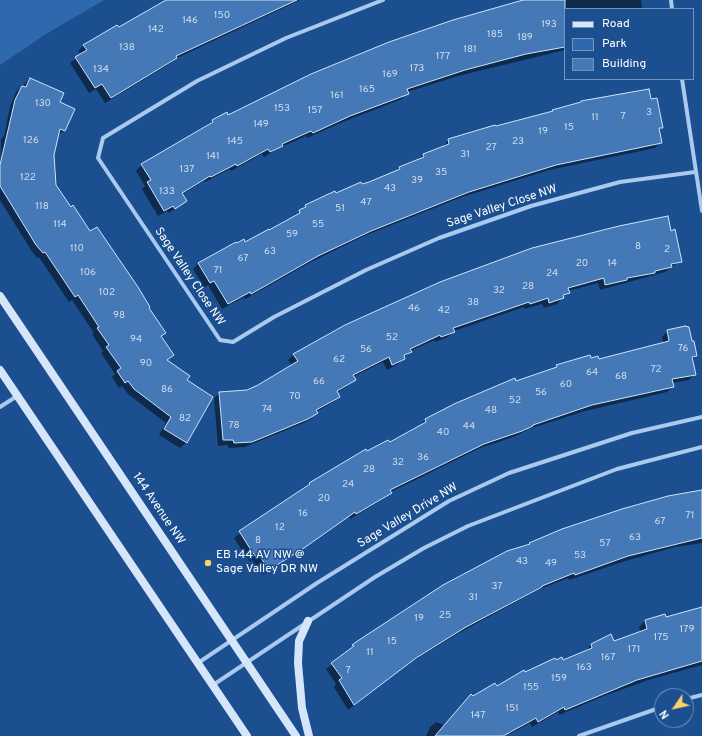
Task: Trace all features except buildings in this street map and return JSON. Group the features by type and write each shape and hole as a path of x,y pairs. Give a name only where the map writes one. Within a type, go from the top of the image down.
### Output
{"main road":[{"name":"144 Avenue NW","path":"0,296 296,736"},
{"path":"0,370 247,736"},
{"path":"308,621 299,641 298,663 302,708 309,736"}],"street":[{"name":"Sage Valley Close NW","path":"383,0 272,44 197,81 103,138 98,158 220,340 233,342 274,318 366,270 439,238 531,206 620,182 695,172"},
{"path":"682,80 702,211"},
{"path":"0,406 18,396"},
{"name":"Sage Valley Drive NW","path":"198,663 317,583 449,501 509,473 632,433 702,417"},
{"path":"213,686 308,621 411,555 468,526 616,469 702,447"},
{"path":"579,736 654,710"}],"green space":[{"path":"0,0 104,0 46,34 0,65"}],"place":[{"name":"EB 144 AV NW @ Sage Valley DR NW","path":"208,563"}]}
